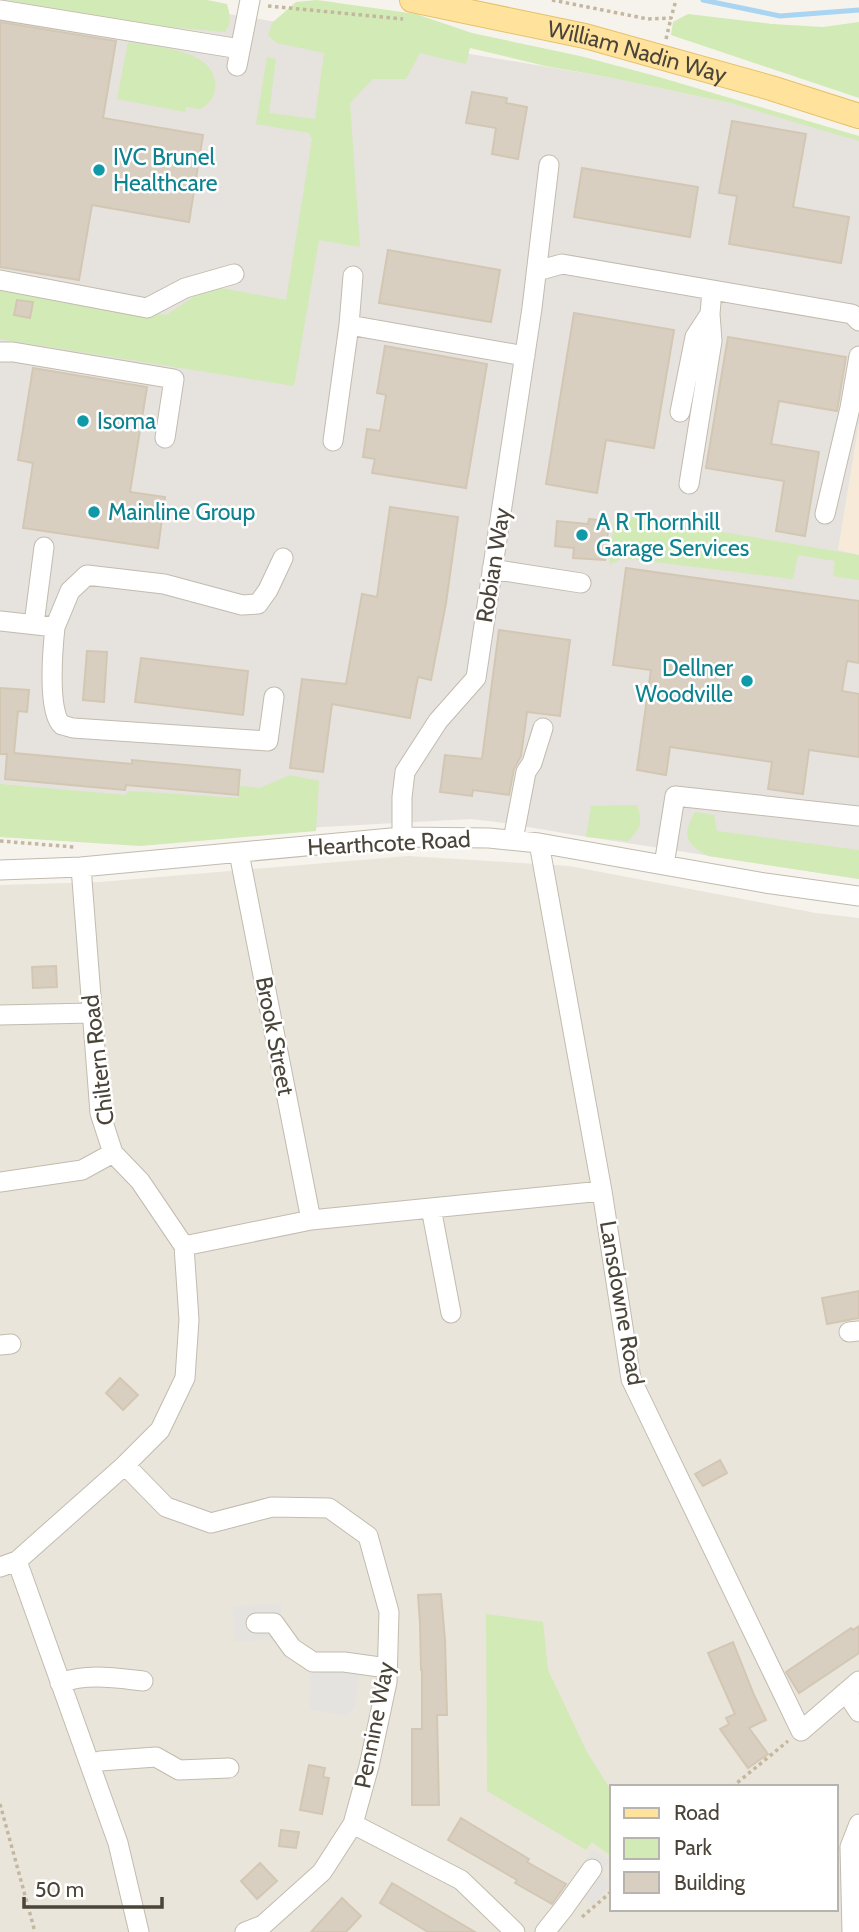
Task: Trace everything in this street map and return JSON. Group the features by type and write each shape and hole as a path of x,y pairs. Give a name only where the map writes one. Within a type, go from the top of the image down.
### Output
{"main road":[{"name":"William Nadin Way","path":"412,10 585,36 771,88 859,116"}],"street":[{"path":"0,10 239,58 249,2"},
{"name":"Robian Way","path":"402,837 405,772 438,721 476,678 525,356 549,166"},
{"path":"537,271 562,264 855,318"},
{"path":"0,280 148,308 185,288 234,274"},
{"path":"333,441 353,276"},
{"path":"689,484 712,341 709,314 712,290"},
{"path":"680,412 695,337 709,314"},
{"path":"349,325 525,356"},
{"path":"0,352 174,380 165,438"},
{"path":"825,514 850,408 859,356"},
{"path":"34,624 44,547"},
{"path":"274,697 268,741 73,728 62,725 56,715 51,668 55,627 70,591 87,575 164,584 242,605 258,604 268,590 283,558"},
{"path":"492,569 580,583"},
{"path":"0,621 55,627"},
{"path":"513,841 526,772 543,728"},
{"path":"664,865 675,796 859,816"},
{"name":"Hearthcote Road","path":"0,870 81,867 402,837 489,838 540,843 765,883 859,896"},
{"name":"Lansdowne Road","path":"540,843 602,1191 631,1379 801,1731"},
{"name":"Brook Street","path":"239,853 311,1220"},
{"name":"Chiltern Road","path":"81,867 100,1113 113,1153 140,1181 184,1246"},
{"path":"0,1015 92,1013"},
{"path":"0,1182 82,1170 113,1153"},
{"path":"139,1932 118,1843 60,1683 9,1564 125,1465 160,1430 186,1378 189,1320 184,1246 311,1220 602,1191"},
{"path":"431,1208 451,1313"},
{"name":"Pennine Way","path":"125,1465 166,1507 211,1523 272,1507 329,1508 368,1536 388,1612 387,1682 353,1824 322,1872 263,1925 245,1932"},
{"path":"256,1623 274,1623 292,1648 313,1662 344,1662 387,1668"},
{"path":"60,1683 72,1679 106,1677 143,1681"},
{"path":"801,1731 852,1687 859,1712"},
{"path":"90,1764 156,1757 179,1770 229,1768"},
{"path":"353,1824 461,1880 515,1932"},
{"path":"852,1932 843,1847 859,1824"},
{"path":"545,1932 592,1869"}],"path":[{"path":"552,0 648,19 671,18"},
{"path":"666,39 676,0"},
{"path":"249,2 412,10"},
{"path":"734,1785 801,1731"},
{"path":"0,1804 35,1932"},
{"path":"574,1924 610,1893"}],"shaded area":[{"path":"0,0 143,0 607,77 730,103 859,140 859,423 838,550 859,555 859,879 471,819 322,827 149,844 0,837"},
{"path":"859,423 859,555 838,550"},
{"path":"408,856 569,866 816,913 859,918 859,1932 0,1932 0,885 100,882"},
{"path":"281,1603 283,1639 235,1642 233,1606"},
{"path":"310,1652 362,1656 355,1707 346,1716 309,1710"},
{"path":"592,1849 610,1861 601,1874 610,1881 610,1885 594,1904 567,1890"}],"green space":[{"path":"7,0 207,0 227,4 230,22 225,32 146,25"},
{"path":"317,0 416,14 472,33 580,56 859,136 859,141 730,103 470,48 466,64 420,53 406,79 373,79 350,103 360,247 319,240 294,386 0,339 0,289 166,315 195,296 216,287 286,300 312,139 309,133 256,124 267,57 276,59 269,113 315,119 324,53 277,43 268,35 272,23 296,2"},
{"path":"688,14 823,27 859,22 859,98 671,35 673,22"},
{"path":"128,42 184,52 207,65 214,76 215,89 210,101 200,109 186,107 185,112 117,99"},
{"path":"615,514 859,555 859,580 833,576 835,561 798,555 793,579 623,558 609,565"},
{"path":"290,775 319,781 316,831 140,846 0,837 0,784 125,795 129,791 238,798 240,786 260,788"},
{"path":"637,805 640,825 628,841 586,837 591,806"},
{"path":"695,812 714,815 717,831 859,850 859,879 708,856 694,847 688,838 688,827"},
{"path":"486,1614 543,1622 548,1670 587,1752 610,1789 610,1856 592,1842 586,1850 487,1791"}],"building":[{"name":"IVC Brunel Healthcare","path":"0,22 116,41 103,118 203,135 189,222 92,205 79,280 0,267"},
{"path":"472,92 507,98 506,103 527,107 518,159 492,154 496,128 466,123"},
{"path":"732,121 806,134 793,207 849,217 841,263 729,244 737,196 719,193"},
{"path":"582,168 698,187 690,237 574,217"},
{"path":"388,250 500,270 491,322 379,303"},
{"path":"17,300 33,302 30,318 14,315"},
{"path":"574,313 674,330 654,448 606,440 597,493 546,484"},
{"path":"728,337 846,357 837,411 779,401 771,444 819,452 805,536 776,531 784,481 706,468"},
{"path":"385,346 487,364 466,488 372,473 375,459 363,457 367,429 380,431 386,395 377,393"},
{"path":"33,368 147,387 130,492 165,497 158,548 23,528 33,463 18,460"},
{"path":"390,507 458,517 446,603 431,680 418,677 410,718 332,704 323,772 290,768 302,679 346,684 362,594 377,597"},
{"name":"A R Thornhill Garage Services","path":"589,519 609,521 605,560 573,558 574,548 555,546 557,521 588,524"},
{"name":"Dellner Woodville","path":"626,568 859,601 859,663 847,661 842,691 859,694 859,757 809,750 803,794 768,789 772,762 670,747 666,775 637,770 651,670 613,665"},
{"path":"499,630 570,640 560,716 527,712 521,756 514,769 509,795 473,790 472,796 440,792 445,755 482,759"},
{"path":"87,651 107,652 104,702 83,700"},
{"path":"141,658 248,671 243,715 135,702"},
{"path":"0,688 29,690 27,712 18,711 14,753 132,764 132,760 240,770 238,795 126,785 125,790 5,779 7,754 0,754"},
{"path":"56,966 57,987 33,988 32,967"},
{"path":"859,1291 859,1318 827,1324 822,1298"},
{"path":"120,1378 138,1395 123,1410 106,1393"},
{"path":"720,1460 727,1473 703,1486 695,1474"},
{"path":"441,1594 447,1715 437,1715 439,1805 412,1805 412,1729 422,1729 418,1595"},
{"path":"859,1626 859,1653 799,1693 786,1672 851,1628 853,1630"},
{"path":"733,1642 766,1720 749,1728 768,1754 748,1768 720,1729 729,1724 726,1718 735,1714 708,1653"},
{"path":"309,1765 325,1768 323,1777 329,1778 322,1814 300,1810"},
{"path":"461,1818 529,1859 527,1862 566,1884 552,1904 448,1840"},
{"path":"281,1830 299,1832 296,1848 279,1846"},
{"path":"260,1863 277,1881 257,1899 241,1881"},
{"path":"392,1883 475,1932 428,1932 380,1903"},
{"path":"342,1898 361,1916 346,1932 311,1932"}],"waterway":[{"path":"703,0 780,16 859,10"}],"place":[{"name":"IVC Brunel Healthcare","path":"99,170"},
{"name":"Isoma","path":"83,421"},
{"name":"Mainline Group","path":"94,512"},
{"name":"A R Thornhill Garage Services","path":"582,535"},
{"name":"Dellner Woodville","path":"747,681"}]}
